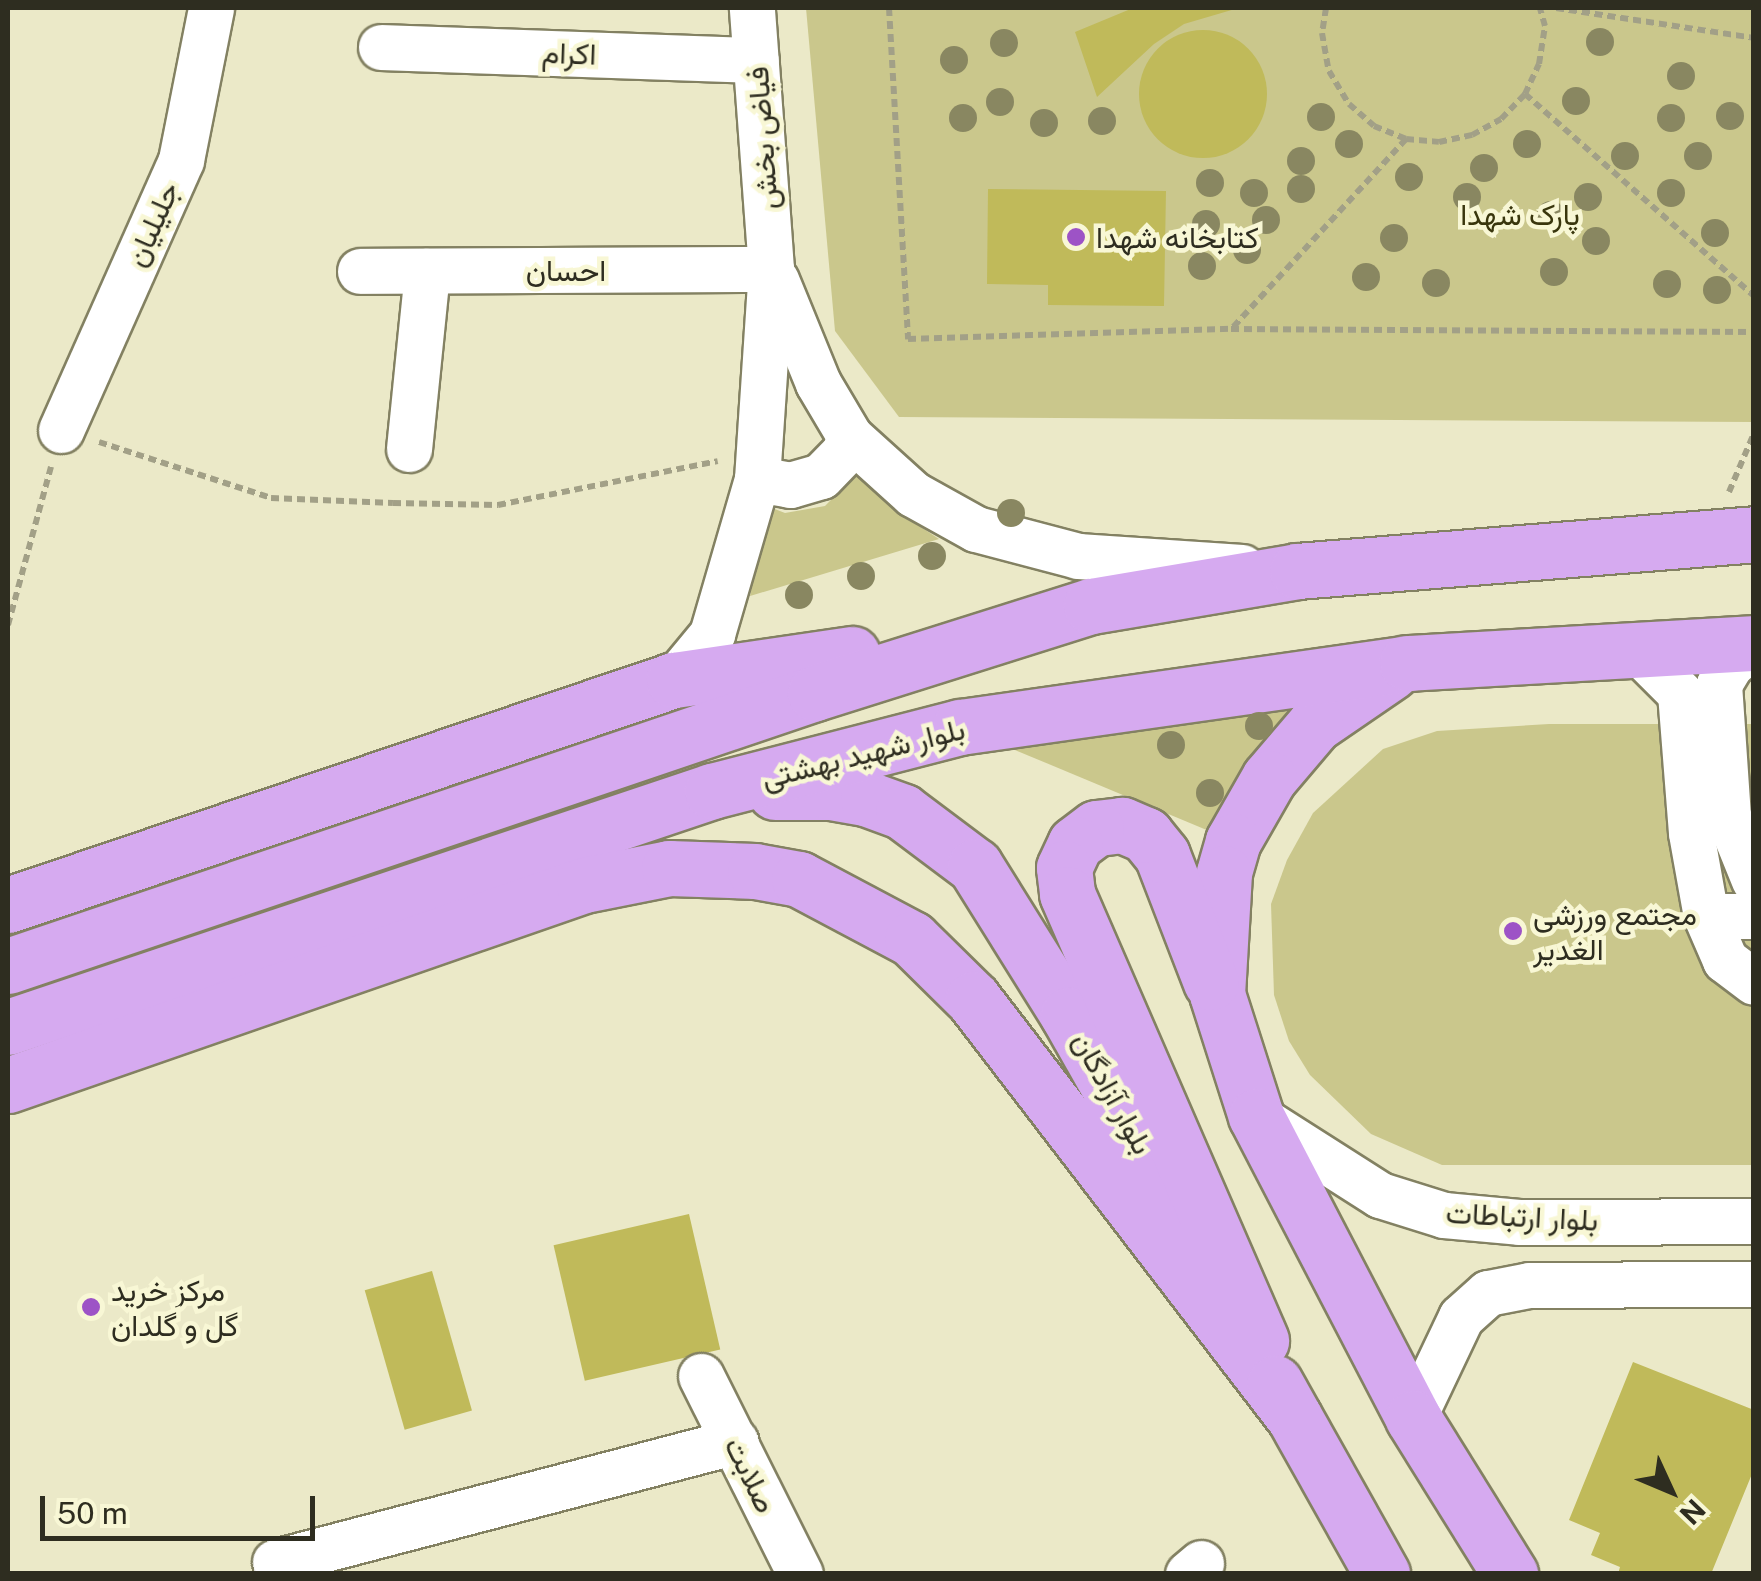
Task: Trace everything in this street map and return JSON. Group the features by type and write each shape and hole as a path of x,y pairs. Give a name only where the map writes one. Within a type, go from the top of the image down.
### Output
{"main road":[{"path":"15,963 815,693 1091,606 1298,571 1732,534"},
{"path":"8,905 674,680 998,633"},
{"name":"بلوار شهید بهشتی","path":"22,1021 712,791 960,727 1406,663 1754,644"},
{"path":"1216,994 1224,873 1233,841 1268,778 1315,724 1406,663"},
{"name":"بلوار آزادگان","path":"712,791 830,792 868,799 903,812 976,866 1068,1014 1382,1574"},
{"path":"1294,1417 1067,894 1064,868 1075,844 1096,828 1122,825 1146,835 1162,856 1216,994 1256,1116 1494,1565"},
{"path":"8,1084 584,885 669,868 755,871 800,879 912,938 973,999 1294,1417"}],"street":[{"name":"جلیلیان","path":"61,430 180,160 211,8"},
{"name":"فیاض بخش","path":"752,8 772,269"},
{"name":"اکرام","path":"381,46 756,60"},
{"name":"احسان","path":"360,271 772,269"},
{"path":"772,269 818,384 850,437 913,494 976,528 1078,556 1298,571"},
{"path":"674,680 712,634 757,480 772,269"},
{"path":"409,449 426,271"},
{"path":"757,480 790,486 821,476 844,452 850,437"},
{"path":"1754,644 1731,664 1702,724 1691,833 1706,916 1726,960 1754,982"},
{"path":"1636,649 1680,693 1702,724 1728,816 1754,880"},
{"path":"1706,916 1754,916"},
{"name":"بلوار ارتباطات","path":"1256,1116 1380,1195 1444,1215 1519,1222 1754,1221"},
{"path":"1413,1418 1461,1317 1488,1293 1529,1285 1754,1284"},
{"name":"صلابت","path":"701,1376 735,1441 791,1570"},
{"path":"275,1562 735,1441"}],"path":[{"path":"890,8 908,339 1232,329 1754,332"},
{"path":"1326,8 1322,33 1329,71 1349,104 1374,126 1406,139 1439,142 1472,135 1501,119 1525,94 1540,64 1545,26 1540,8"},
{"path":"1556,8 1754,38"},
{"path":"1525,94 1754,296"},
{"path":"1232,329 1406,139"},
{"path":"8,625 61,430"},
{"path":"1732,534 1754,433"}],"green space":[{"name":"پارک شهدا","path":"806,8 1753,8 1753,422 899,417 835,331"},
{"path":"857,473 889,506 939,539 750,596 767,506 785,513 825,506"},
{"path":"1407,663 1233,841 960,727"},
{"name":"مجتمع ورزشی الغدیر","path":"1549,724 1753,724 1753,1165 1442,1165 1371,1134 1310,1075 1289,1041 1274,995 1271,904 1287,860 1313,813 1383,749 1437,731"}],"building":[{"path":"1133,8 1235,9 1184,24 1154,44 1097,97 1075,32"},
{"path":"1203,30 1228,35 1249,48 1262,69 1267,94 1262,119 1249,140 1228,153 1203,158 1178,153 1157,140 1144,119 1139,94 1144,69 1157,48 1178,35"},
{"name":"کتابخانه شهدا","path":"988,189 1166,191 1164,306 1048,305 1048,285 987,284"},
{"path":"689,1214 720,1349 585,1381 554,1245"},
{"path":"432,1271 472,1410 405,1430 365,1290"},
{"path":"1633,1362 1754,1410 1754,1469 1711,1574 1618,1574 1620,1567 1591,1555 1600,1533 1569,1520"}],"place":[{"name":"کتابخانه شهدا","path":"1076,237"},
{"name":"مجتمع ورزشی الغدیر","path":"1513,931"},
{"name":"مرکز خرید گل و گلدان","path":"91,1307"}]}
